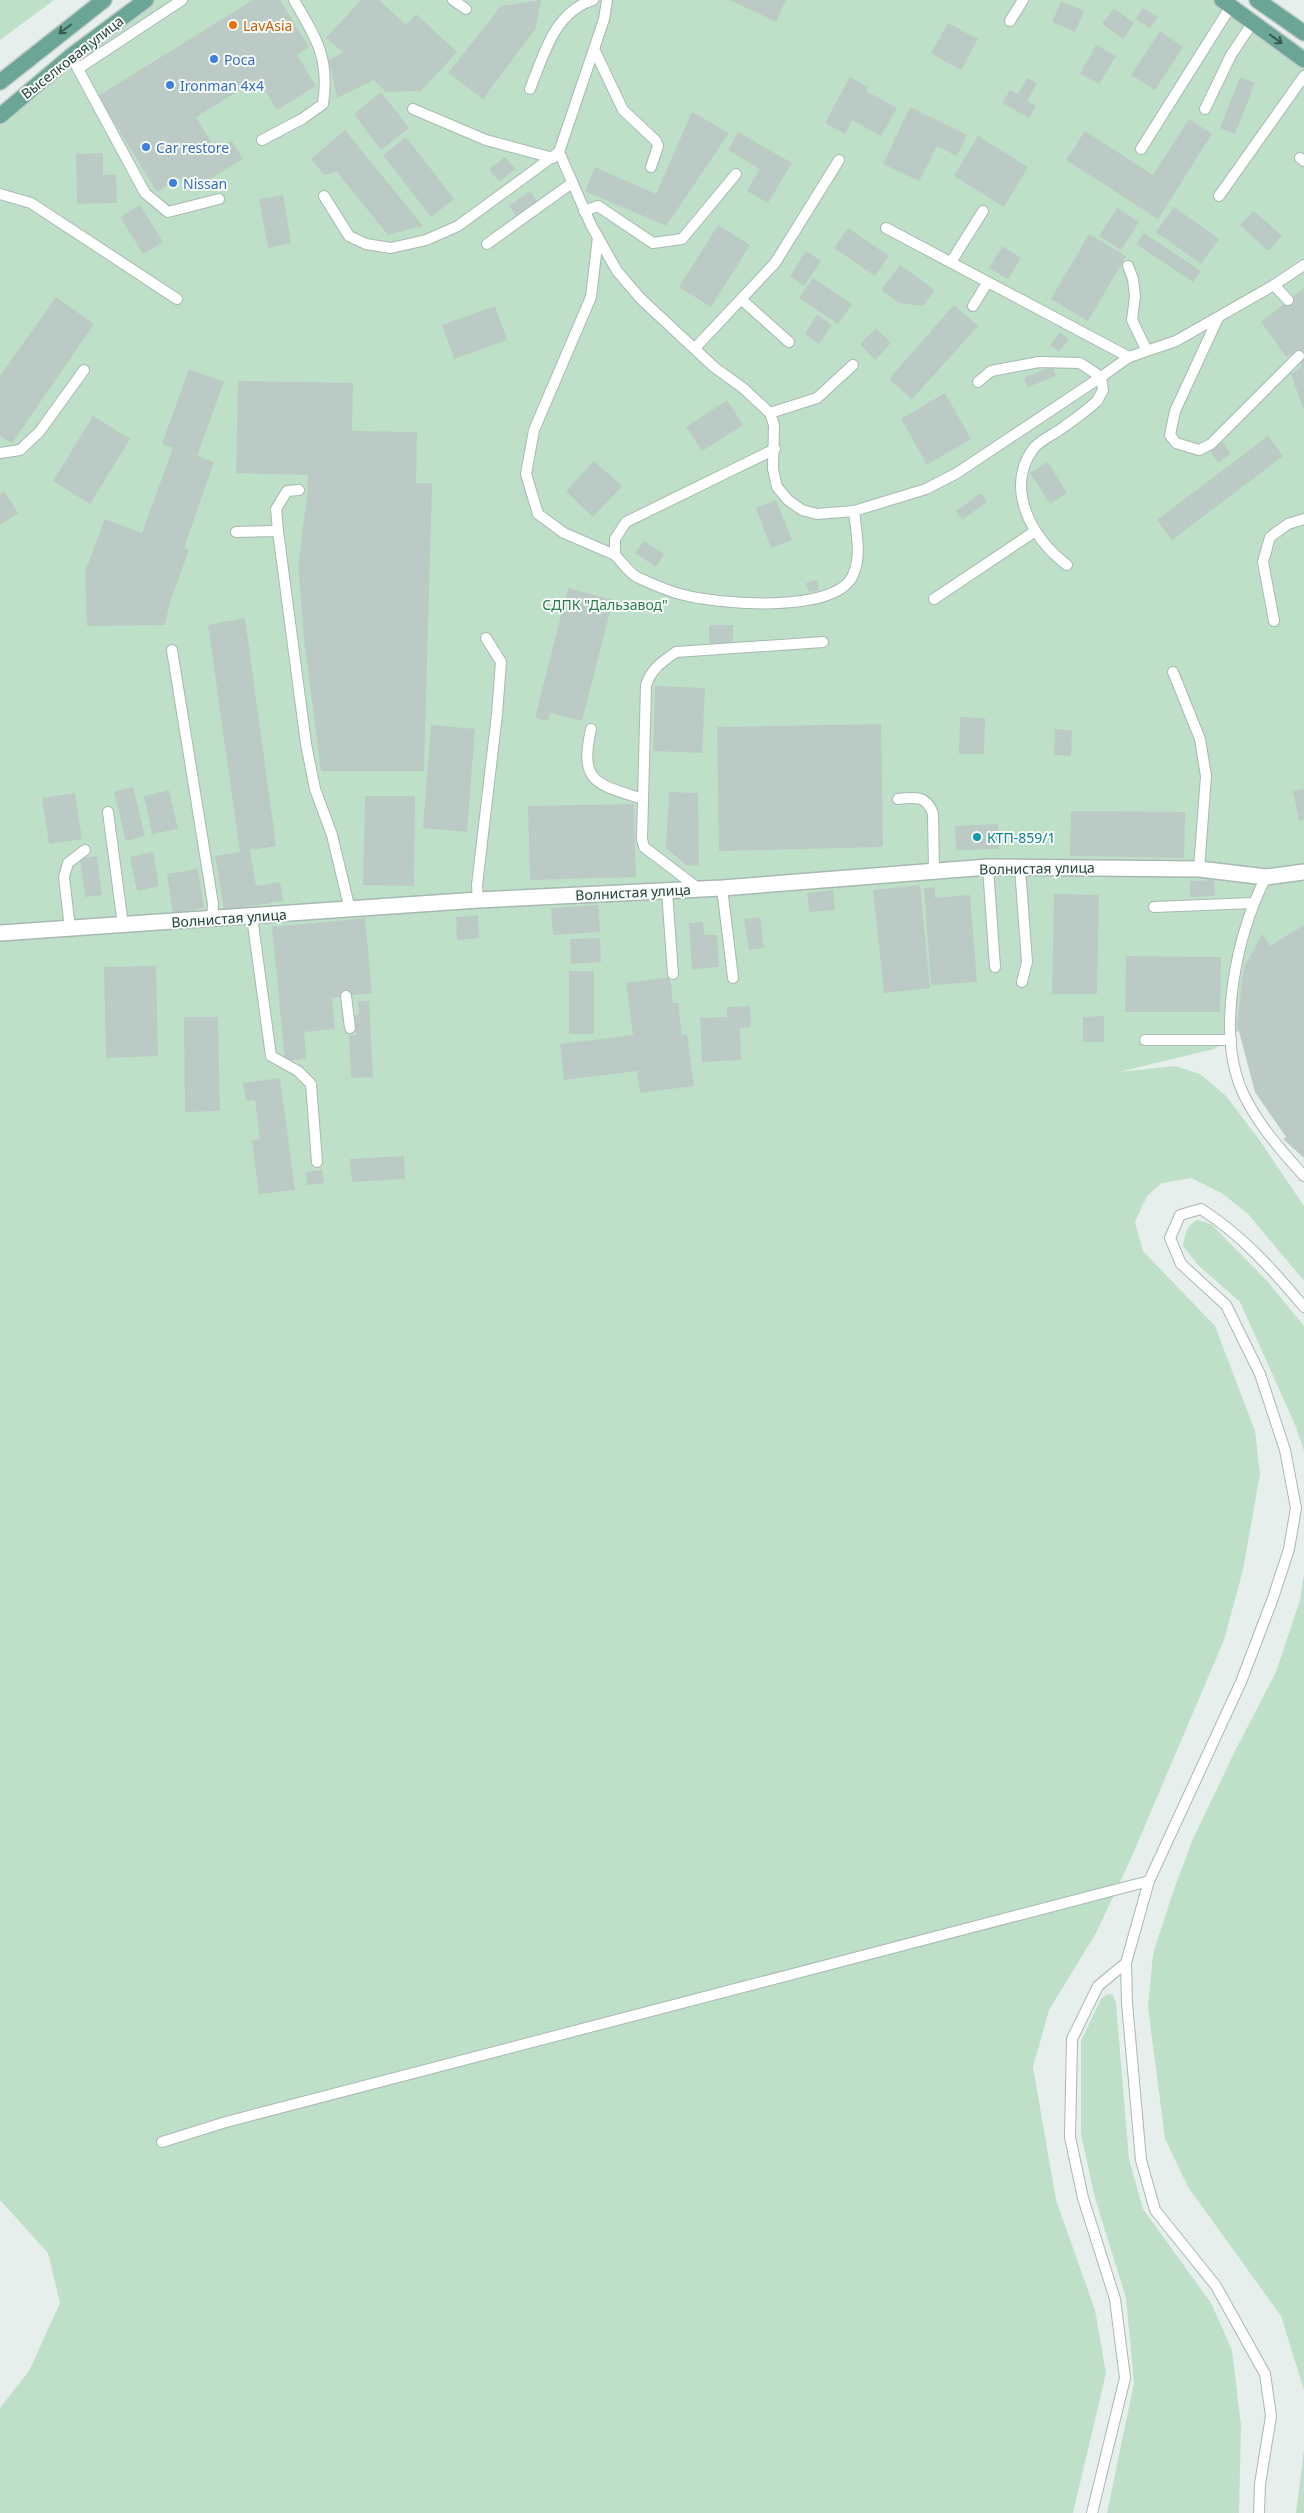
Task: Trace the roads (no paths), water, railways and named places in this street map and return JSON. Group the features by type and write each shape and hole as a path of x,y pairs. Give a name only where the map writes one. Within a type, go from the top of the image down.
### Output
{"main road":[{"name":"Выселковая улица","path":"0,82 104,0"},
{"name":"Выселковая улица","path":"0,116 75,62 146,0"},
{"path":"1257,0 1304,33"},
{"path":"1226,3 1304,60"}],"street":[{"name":"Волнистая улица","path":"0,933 343,913 478,900 722,888 988,867 1199,869 1266,878 1304,872"}],"lane":[{"path":"182,0 75,62 145,193 168,212 219,198"},
{"path":"262,140 302,119 323,104 326,83 321,47 294,0"},
{"path":"453,0 466,9"},
{"path":"530,89 557,25 580,4 593,0"},
{"path":"324,196 349,236 366,244 391,248 426,240 458,226 556,155 604,19 607,0"},
{"path":"1010,21 1022,0"},
{"path":"1142,148 1226,3"},
{"path":"1205,109 1231,55 1253,22"},
{"path":"594,49 623,110 656,141 658,146 651,168"},
{"path":"1219,196 1304,76"},
{"path":"413,109 486,140 556,155 572,183 584,211 618,271 641,299 714,367 743,388 770,413 774,425 775,449 773,469 777,487 788,500 802,510 817,514 854,511 899,499 941,481 1101,378 1129,357 1146,349 1176,341 1274,285 1304,265"},
{"path":"695,348 775,263 838,160"},
{"path":"584,211 598,206 653,243 682,239 736,174"},
{"path":"486,244 572,183"},
{"path":"0,194 31,203 177,299"},
{"path":"951,262 983,211"},
{"path":"886,228 1129,357"},
{"path":"598,237 591,297 534,430 526,474 538,514 564,533 616,555 635,576 680,594 752,604 811,600 843,588 853,575 858,551 854,511"},
{"path":"1128,266 1133,279 1135,296 1132,320 1146,349"},
{"path":"973,306 987,283"},
{"path":"1274,285 1288,300"},
{"path":"742,300 789,342"},
{"path":"1218,318 1175,410 1170,435 1176,443 1199,450 1211,444 1298,356"},
{"path":"978,382 991,371 1039,362 1080,363 1101,378 1103,390 1097,400 1033,448 1020,476 1020,491 1034,532 1053,554 1068,565"},
{"path":"770,413 817,398 853,365"},
{"path":"0,452 20,450 40,431 84,370"},
{"path":"616,555 615,539 626,522 775,449"},
{"path":"299,490 287,491 276,509 278,531 306,744 315,789 332,835 343,913"},
{"path":"1274,621 1263,562 1270,536 1288,524 1304,519"},
{"path":"236,532 278,531"},
{"path":"934,599 1034,532"},
{"path":"478,900 477,885 497,714 501,662 486,638"},
{"path":"699,889 644,847 642,839 646,685 650,674 658,664 676,652 823,642"},
{"path":"172,650 213,904 212,920"},
{"path":"1173,672 1200,739 1206,776 1199,869"},
{"path":"591,729 586,752 589,772 595,779 606,786 643,798"},
{"path":"898,799 918,797 926,799 930,805 933,814 934,871"},
{"path":"108,812 123,925"},
{"path":"70,929 64,877 68,863 85,850"},
{"path":"988,867 995,967"},
{"path":"1020,868 1027,962 1022,982"},
{"path":"1266,878 1253,903 1233,978 1231,1040 1242,1092 1267,1135 1304,1176"},
{"path":"722,888 733,978"},
{"path":"667,891 674,974"},
{"path":"1154,907 1253,903"},
{"path":"252,917 271,1056 298,1071 311,1084 317,1162"},
{"path":"346,996 350,1028"},
{"path":"1145,1040 1231,1040"},
{"path":"1259,2513 1260,2484 1271,2416 1265,2374 1216,2286 1156,2210 1141,2160 1126,2003 1126,1962 1149,1881 1241,1682 1289,1549 1296,1508 1285,1450 1260,1374 1226,1305 1181,1264 1170,1238 1180,1215 1201,1209 1215,1218 1266,1263 1304,1307"},
{"path":"162,2142 236,2120 1149,1881"},
{"path":"1092,2513 1125,2378 1115,2299 1083,2198 1070,2137 1072,2039 1098,1986 1126,1962"}],"place":[{"name":"LavAsia","path":"233,25"},
{"name":"Роса","path":"214,59"},
{"name":"Ironman 4x4","path":"170,85"},
{"name":"Car restore","path":"146,147"},
{"name":"Nissan","path":"173,183"},
{"name":"КТП-859/1","path":"977,837"}],"park label":[{"name":"СДПК \"Дальзавод\"","path":"605,604"}]}
